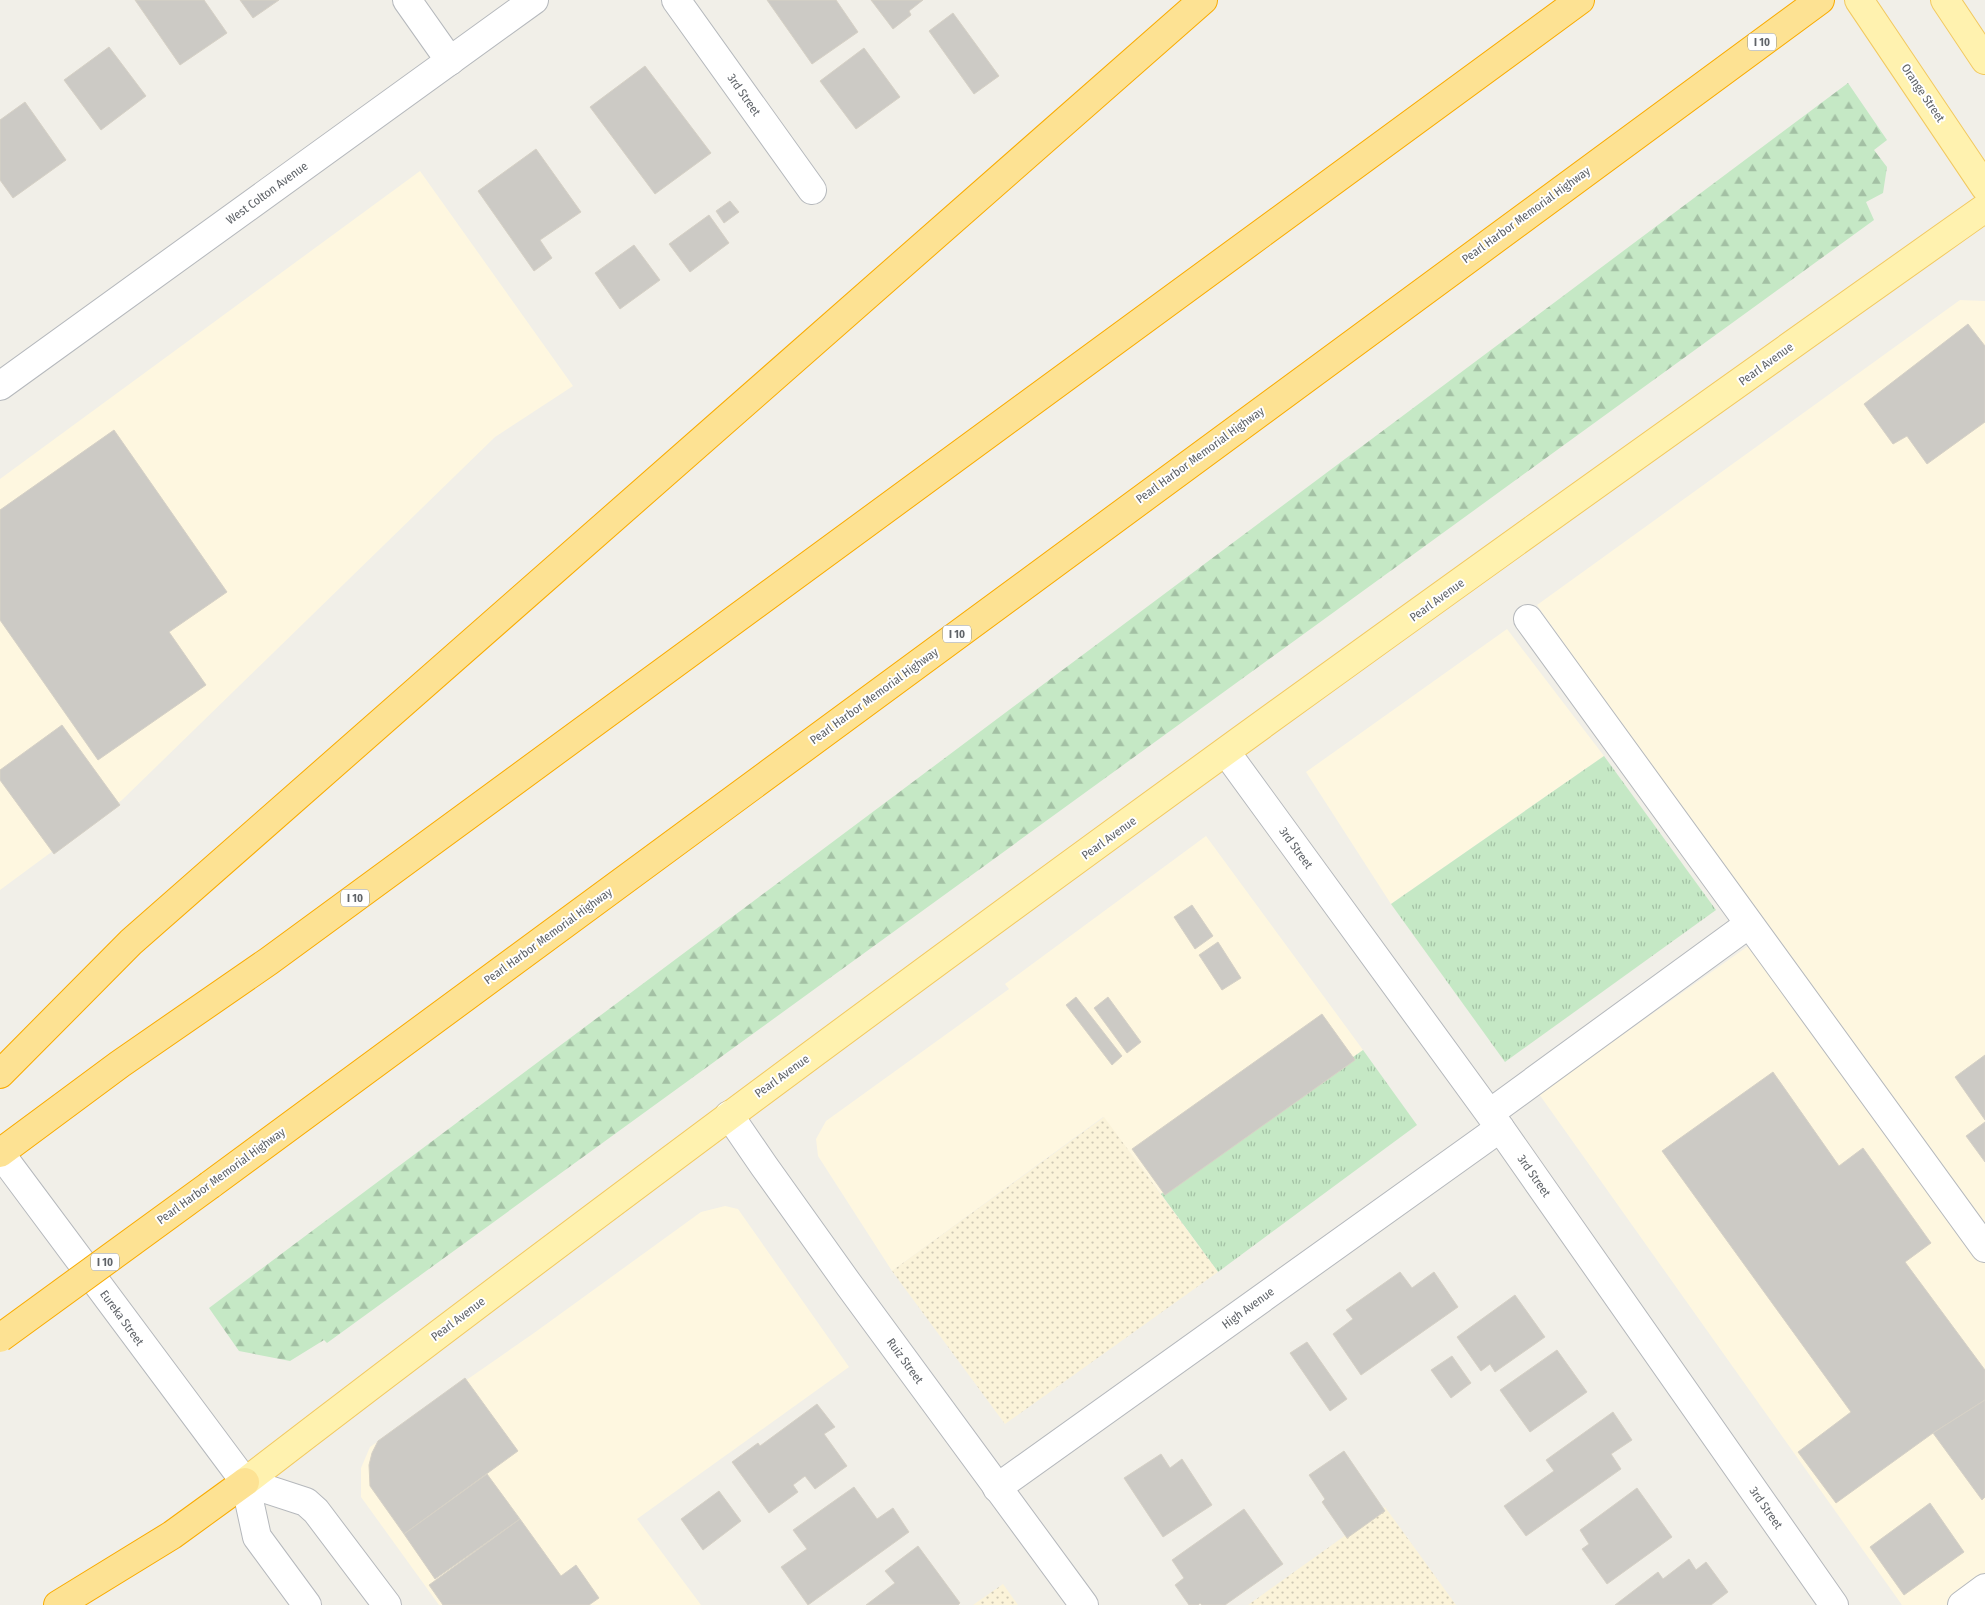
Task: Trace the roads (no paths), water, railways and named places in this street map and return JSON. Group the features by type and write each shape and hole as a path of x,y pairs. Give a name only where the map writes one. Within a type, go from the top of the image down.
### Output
{"highway":[{"path":"0,1074 131,942 1203,0"},
{"path":"1527,37 1552,0"},
{"name":"I 10","path":"0,1153 120,1064 269,961 1580,0"},
{"name":"Pearl Harbor Memorial Highway","path":"0,1338 1820,0"},
{"path":"58,1605 172,1535 244,1482"}],"main road":[{"name":"Orange Street","path":"1860,0 1985,188"},
{"path":"1944,0 1985,60"},
{"name":"Pearl Avenue","path":"244,1482 478,1303 729,1115 1226,752 1985,208"}],"street":[{"path":"406,0 450,61"},
{"name":"West Colton Avenue","path":"0,386 534,0"},
{"name":"3rd Street","path":"676,0 812,190"},
{"path":"1528,619 1985,1248"},
{"name":"3rd Street","path":"1226,752 1495,1121 1834,1605"},
{"name":"High Avenue","path":"997,1488 1495,1121 1749,924"},
{"name":"Ruiz Street","path":"729,1115 997,1488 1084,1605"},
{"name":"Eureka Street","path":"0,1153 244,1482"},
{"path":"244,1482 257,1537 306,1605"},
{"path":"244,1482 306,1502 316,1511 387,1605"},
{"path":"1962,1605 1985,1588"}]}
